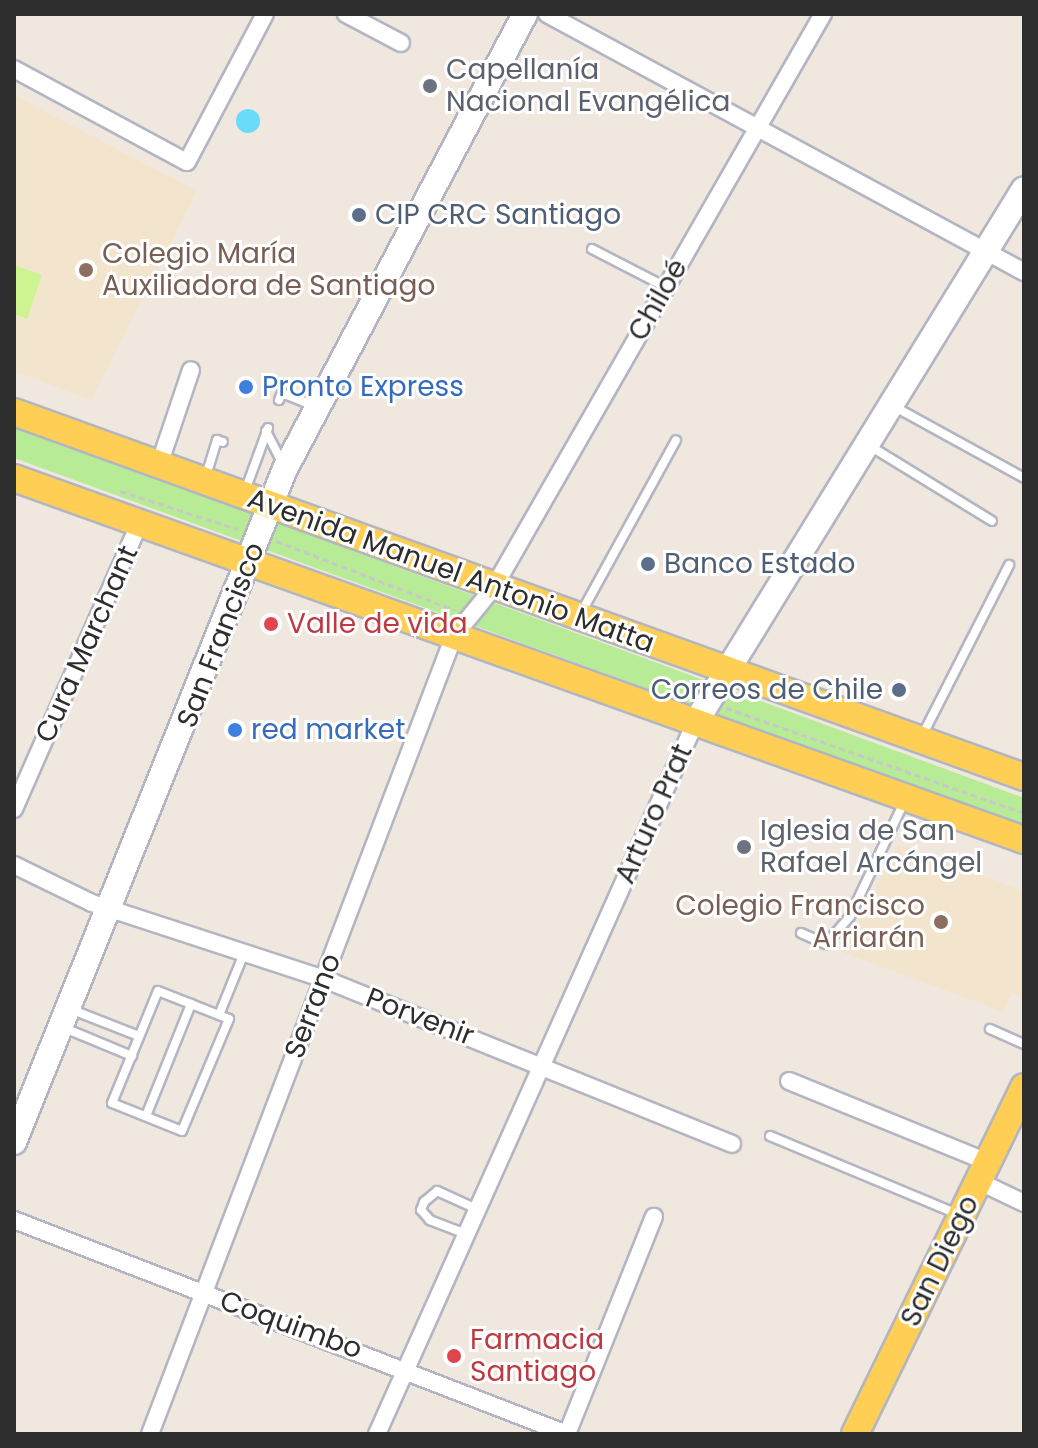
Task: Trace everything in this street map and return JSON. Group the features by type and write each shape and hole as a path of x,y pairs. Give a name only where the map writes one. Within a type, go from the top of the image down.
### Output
{"main road":[{"name":"San Francisco","path":"14,1142 251,563 285,469 315,406 525,14"},
{"name":"Arturo Prat","path":"694,725 1024,189"},
{"name":"Avenida Manuel Antonio Matta","path":"14,412 1024,777"},
{"path":"15,482 140,522 251,563 462,627 694,725 1024,840"},
{"name":"San Diego","path":"855,1434 1024,1087"}],"street":[{"path":"14,69 187,162 265,14"},
{"path":"346,14 401,43"},
{"path":"547,14 1024,272"},
{"name":"Chiloé","path":"494,587 823,14"},
{"path":"159,465 191,370"},
{"name":"Cura Marchant","path":"14,809 140,522"},
{"name":"Serrano","path":"150,1434 462,627 494,587"},
{"name":"Arturo Prat","path":"377,1434 694,725"},
{"name":"Porvenir","path":"14,865 110,910 246,951 324,979 543,1064 732,1144"},
{"path":"789,1081 983,1172 1024,1203"},
{"path":"557,1432 588,1370 654,1217"},
{"name":"Coquimbo","path":"14,1220 407,1368 557,1432"}],"lane":[{"path":"592,249 666,287"},
{"path":"279,400 282,393 315,406"},
{"path":"890,404 1024,478"},
{"path":"243,496 254,453 267,430 285,469"},
{"path":"204,481 217,440 223,442"},
{"path":"579,617 676,440"},
{"path":"866,444 992,521"},
{"path":"920,739 1009,565"},
{"path":"801,933 826,944 850,916 905,799"},
{"path":"219,1015 246,951"},
{"path":"158,991 219,1015 229,1019 182,1131 112,1103 158,991"},
{"path":"146,1116 191,1004"},
{"path":"66,1018 139,1036"},
{"path":"66,1018 132,1056"},
{"path":"990,1029 1024,1044"},
{"path":"770,1136 962,1215"},
{"path":"467,1235 430,1220 421,1210 424,1202 437,1191 478,1209"}],"path":[{"path":"103,486 260,536 462,627"},
{"path":"708,701 1024,813"}],"shaded area":[{"name":"Colegio María Auxiliadora de Santiago","path":"14,95 197,191 91,400 14,371"},
{"name":"Colegio Francisco Arriarán","path":"898,844 1024,891 1024,998 1012,993 1003,1012 842,952"}],"green space":[{"path":"14,265 42,275 27,319 14,314"},
{"path":"14,426 1024,798 1024,826 14,458"}],"water":[{"path":"248,109 256,113 260,121 256,129 248,133 240,129 236,121 240,113"}],"place":[{"name":"Capellanía Nacional Evangélica","path":"430,86"},
{"name":"CIP CRC Santiago","path":"359,215"},
{"name":"Colegio María Auxiliadora de Santiago","path":"86,270"},
{"name":"Pronto Express","path":"246,387"},
{"name":"Banco Estado","path":"648,564"},
{"name":"Valle de vida","path":"271,624"},
{"name":"Correos de Chile","path":"899,690"},
{"name":"red market","path":"235,730"},
{"name":"Iglesia de San Rafael Arcángel","path":"744,847"},
{"name":"Colegio Francisco Arriarán","path":"941,922"},
{"name":"Farmacia Santiago","path":"454,1356"}]}
